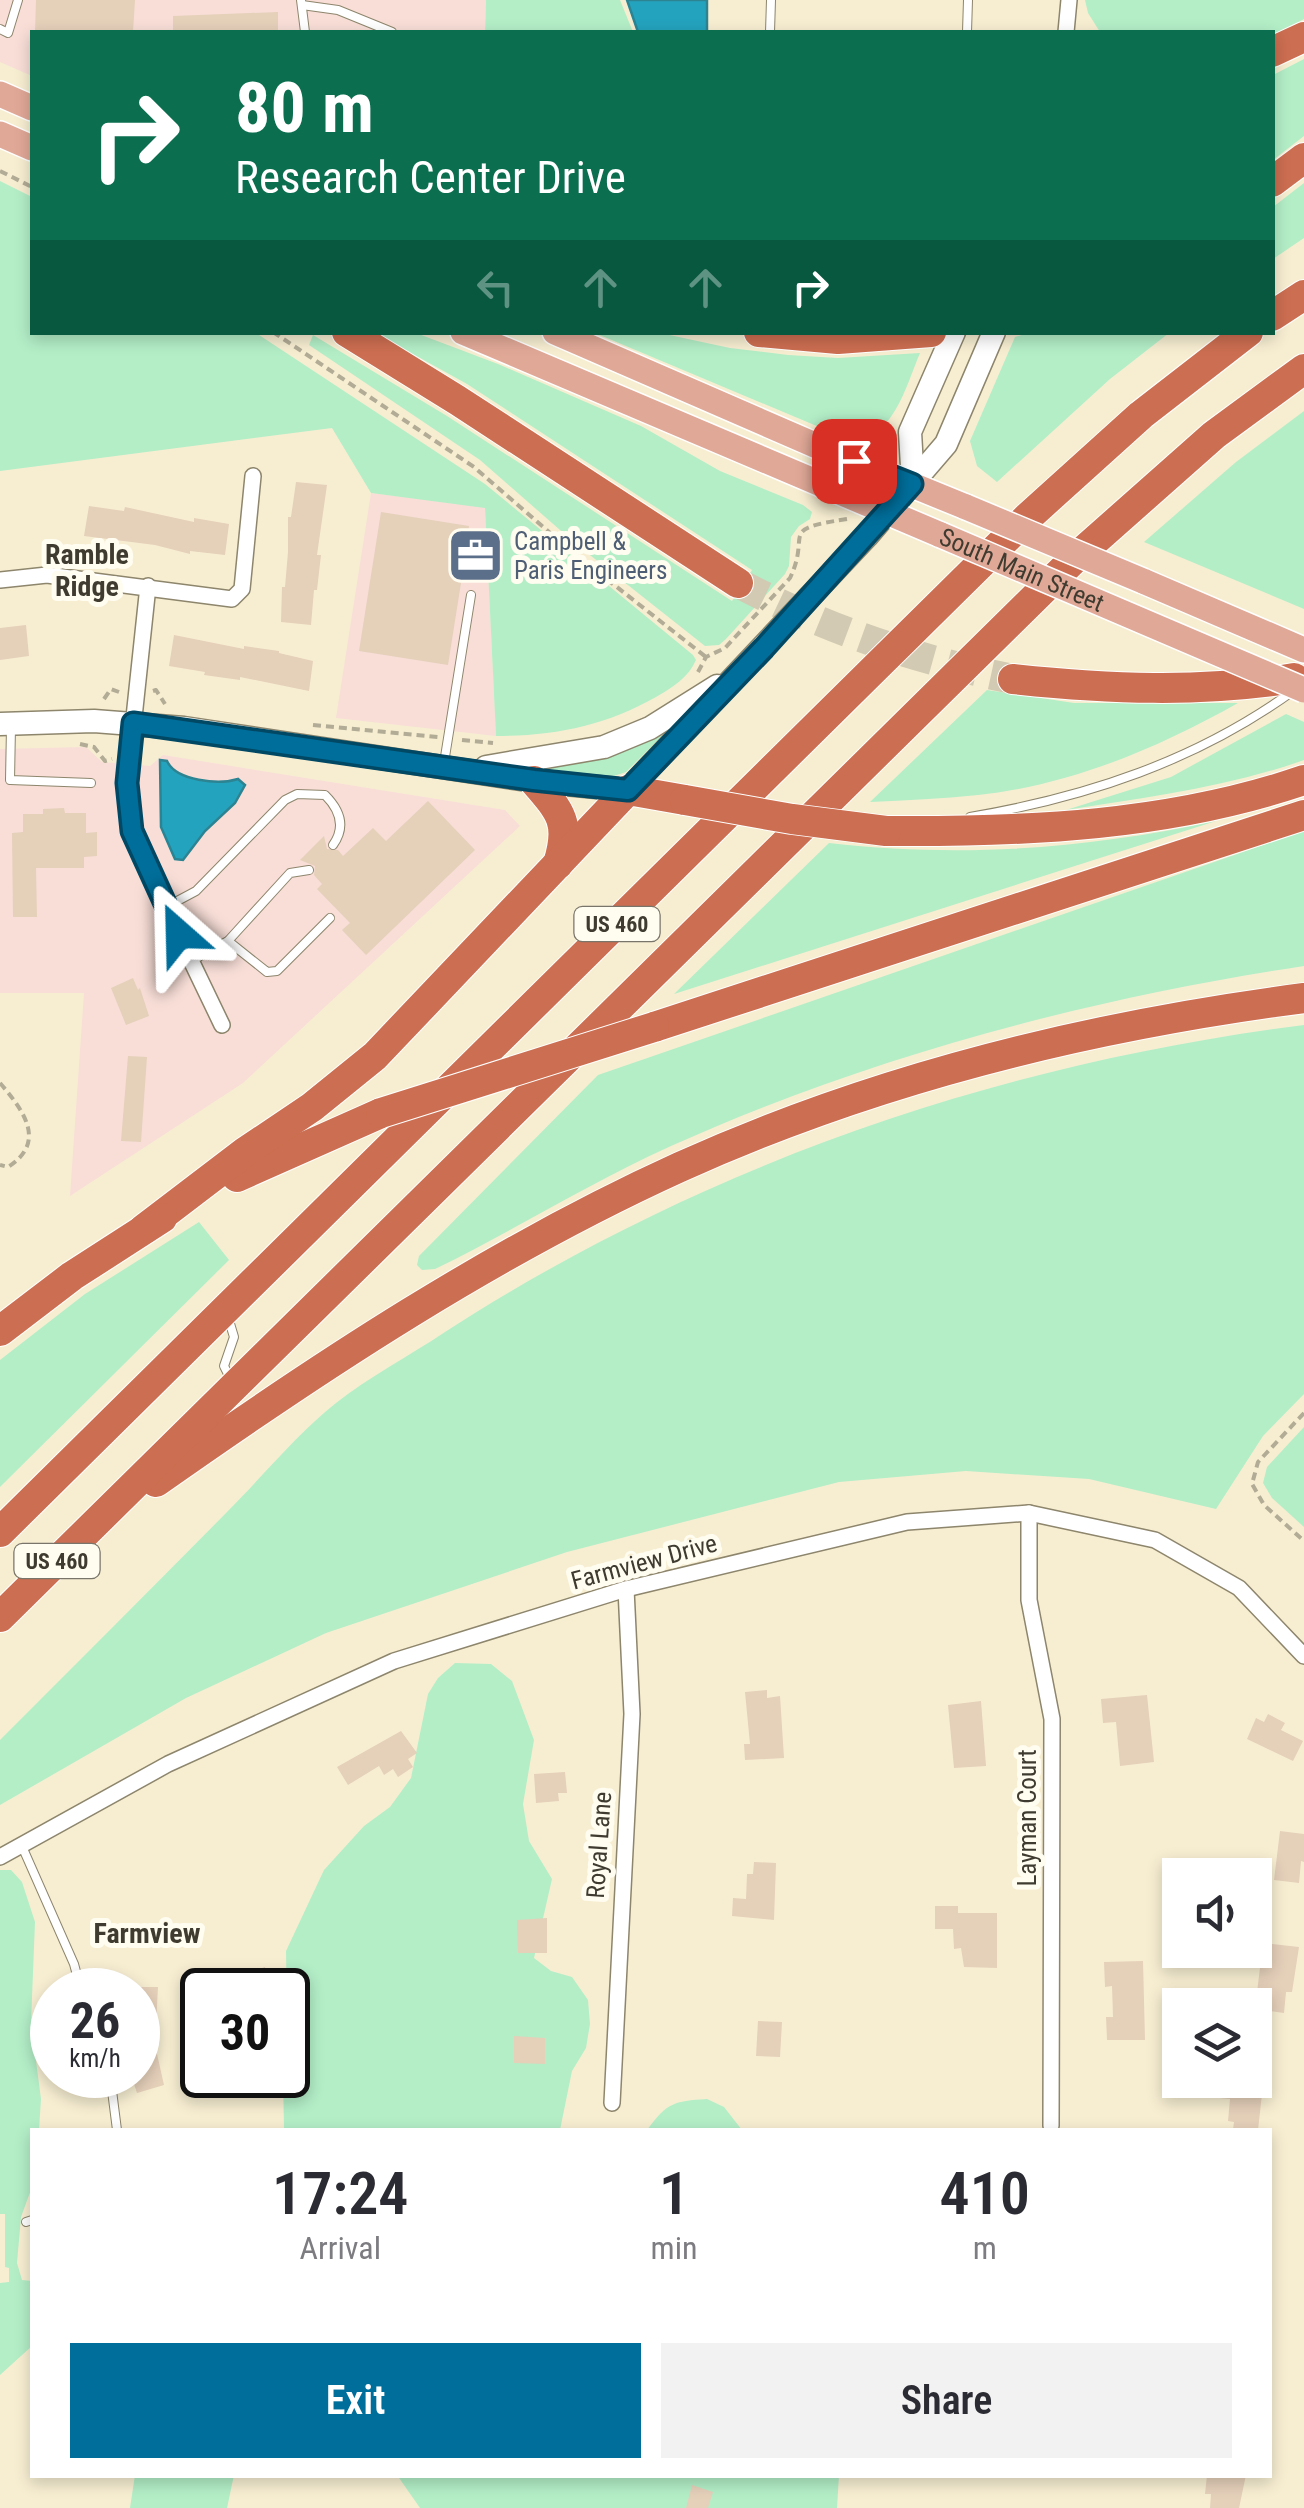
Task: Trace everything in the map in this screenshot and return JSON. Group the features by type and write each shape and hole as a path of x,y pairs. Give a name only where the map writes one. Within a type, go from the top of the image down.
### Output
{"highway":[{"path":"1275,51 1304,37"},
{"path":"1275,180 1304,158"},
{"path":"1275,314 1304,295"},
{"path":"352,335 738,583"},
{"path":"793,335 838,339 891,335"},
{"name":"US 460","path":"0,1532 1028,518 1140,415 1244,335"},
{"name":"US 460","path":"0,1617 1074,559 1214,435 1304,368"},
{"path":"1014,678 1075,686 1160,688 1304,683"},
{"path":"534,780 562,820 565,842 557,867"},
{"path":"0,1331 355,1074 628,790 758,814 886,831 1072,828 1144,818 1304,780"},
{"path":"144,1229 238,1176 381,1114 1304,815"},
{"path":"1236,1006 1269,989 1304,983"},
{"path":"114,1504 144,1491 474,1274 680,1167 819,1111 945,1069 1125,1025 1304,998"}],"main road":[{"path":"0,94 30,107"},
{"path":"0,134 30,147"},
{"name":"South Main Street","path":"470,335 888,513 1304,683"},
{"name":"South Main Street","path":"562,335 1304,650"},
{"path":"912,484 910,432 953,335"},
{"path":"6,723 133,723 628,790 888,513 946,444 993,335"},
{"path":"455,769 580,752 624,739 666,718 749,664"}],"street":[{"path":"1066,30 1069,0"},
{"path":"0,580 47,575 227,599 239,595 252,476"},
{"path":"148,586 127,783 128,813 137,848 222,1025"},
{"name":"Farmview Drive","path":"0,1857 168,1764 394,1661 626,1590 907,1522 1029,1512 1155,1540 1239,1588 1304,1656"},
{"name":"Layman Court","path":"1029,1512 1029,1600 1052,1720 1052,2126"},
{"name":"Royal Lane","path":"612,2103 632,1714 626,1590"}],"lane":[{"path":"0,30 8,33 18,0"},
{"path":"770,0 770,30"},
{"path":"968,0 968,30"},
{"path":"304,30 302,3 338,10 387,30"},
{"path":"455,769 470,595"},
{"path":"964,818 1045,803 1166,764 1264,712 1304,683"},
{"path":"6,723 10,780 91,783"},
{"path":"166,907 196,891 285,800 297,794 325,795 335,804 341,834 333,846"},
{"path":"886,831 945,821"},
{"path":"191,961 228,941 290,873 309,870"},
{"path":"228,941 267,972 278,971 330,918"},
{"path":"224,1312 234,1328 232,1348 224,1366 234,1387"},
{"path":"21,1844 75,1968"},
{"path":"113,2098 117,2128"}],"path":[{"path":"0,171 30,187"},
{"path":"277,335 474,466 570,550 706,657"},
{"path":"692,680 706,657 725,648 790,578 797,539 813,524"},
{"path":"149,692 156,690 160,699 172,707"},
{"path":"308,724 437,737"},
{"path":"462,740 509,744"},
{"path":"75,743 94,747 105,761 112,759"},
{"path":"0,1083 24,1114 30,1139 23,1157 8,1167 0,1165"},
{"path":"1304,1412 1258,1462 1252,1484 1264,1504 1304,1540"}],"shaded area":[{"path":"0,0 486,0 485,30 30,30 30,75 0,62"},
{"path":"371,493 485,507 496,736 336,718"},
{"path":"86,747 102,762 150,766 163,755 505,810 520,826 243,1083 70,1196 84,993 0,993 0,749"}],"green space":[{"path":"486,0 620,0 632,30 485,30"},
{"path":"1085,0 1304,0 1304,19 1275,34 1275,30 1099,30"},
{"path":"1304,59 1304,136 1275,158 1275,74"},
{"path":"0,181 30,196 30,335 259,335 485,484 696,660 674,686 618,715 559,731 496,736 485,508 371,493 332,428 0,471"},
{"path":"1304,183 1304,238 1275,258 1275,205"},
{"path":"313,335 447,416 732,601 752,570 467,384 379,335 421,335 498,364 641,426 720,471 803,505 812,512 791,537 785,574 726,639 719,645 705,646 576,544 480,460 309,345"},
{"path":"600,335 669,335 730,348 838,358 920,353 887,422 865,438 850,440"},
{"path":"1166,335 1110,379 997,482 977,466 970,441 1015,337"},
{"path":"1304,411 1304,609 1144,542 1236,462"},
{"path":"987,690 1074,703 1238,703 1145,749 1047,783 978,795 870,802"},
{"path":"1286,714 1304,722 1304,760 1216,785 1066,810 1171,777"},
{"path":"677,721 626,772 611,777 532,767"},
{"path":"1216,821 674,994 829,843 927,850 1023,848 1119,838"},
{"path":"1304,831 1304,966 1142,995 902,1058 671,1146 435,1269 422,1270 417,1265 419,1256 598,1075"},
{"path":"1304,1025 1304,1394 1263,1436 1216,1509 1089,1479 966,1471 839,1482 567,1552 326,1633 186,1698 0,1805 0,1740 308,1427 362,1384 544,1272 750,1171 857,1130 966,1095 1077,1066 1190,1042"},
{"path":"199,1222 229,1260 0,1487 0,1360 85,1294"},
{"path":"1304,1427 1304,1527 1272,1498 1263,1483 1267,1467"},
{"path":"455,1663 491,1664 512,1681 534,1740 523,1804 529,1841 552,1879 534,1958 551,1971 572,1977 588,2000 590,2024 586,2048 572,2071 560,2128 284,2128 283,2098 310,2098 310,1968 286,1968 286,1951 324,1870 364,1826 390,1807 411,1778 428,1694"},
{"path":"0,1870 11,1870 22,1882 35,1922 33,1968 30,1968 30,2098 41,2099 39,2128 30,2128 30,2192 21,2217 17,2263 22,2280 30,2281 30,2348 0,2375 0,2283 9,2282 9,2268 5,2267 5,2214 0,2214"},
{"path":"707,2099 724,2107 740,2128 649,2128 672,2105"},
{"path":"135,2478 233,2478 227,2508 130,2508"},
{"path":"399,2478 839,2478 837,2508 420,2508"}],"water":[{"path":"627,0 707,0 707,30 637,30"},
{"path":"160,760 188,777 220,782 238,779 245,785 235,803 205,831 183,860 175,859 161,827"}],"building":[{"path":"36,0 135,0 133,30 35,30"},
{"path":"278,12 278,30 173,30 173,16"},
{"path":"296,482 327,485 311,625 281,622 288,517"},
{"path":"89,506 124,511 125,507 194,522 194,518 229,524 225,555 190,554 155,545 84,536"},
{"path":"381,512 469,526 467,540 485,543 481,567 464,564 448,665 359,651"},
{"path":"26,625 29,656 0,660 0,628"},
{"path":"174,635 244,649 279,651 313,661 309,691 169,666"},
{"path":"428,801 475,850 366,955 342,930 350,923 317,889 322,884 314,875 315,866 300,860 324,836 327,849 338,850 343,856 373,828 386,841"},
{"path":"64,808 65,813 86,813 86,833 97,832 97,856 84,857 84,868 36,868 37,917 13,917 12,833 23,832 23,814"},
{"path":"133,978 149,1016 126,1025 111,988"},
{"path":"128,1056 147,1057 141,1142 121,1141"},
{"path":"767,1690 767,1698 780,1696 784,1758 745,1760 744,1744 750,1744 745,1692"},
{"path":"1147,1695 1154,1762 1120,1766 1116,1722 1103,1723 1101,1699"},
{"path":"981,1701 986,1766 954,1768 948,1705"},
{"path":"1268,1714 1285,1723 1281,1730 1303,1741 1293,1761 1247,1739 1256,1718 1264,1722"},
{"path":"401,1731 417,1753 408,1759 413,1767 398,1777 393,1769 384,1775 379,1766 348,1785 337,1767"},
{"path":"565,1772 567,1793 558,1793 559,1801 536,1803 534,1774"},
{"path":"1280,1831 1304,1834 1299,1883 1274,1880"},
{"path":"754,1862 776,1863 774,1920 732,1916 733,1898 746,1899 747,1874 753,1874"},
{"path":"935,1906 958,1906 958,1913 997,1913 997,1968 964,1967 961,1948 954,1949 953,1929 935,1929"},
{"path":"547,1918 547,1953 518,1953 517,1920"},
{"path":"1272,1944 1299,1947 1292,1992 1286,1992 1284,2013 1272,2011 1272,1988 1258,1988 1260,1968 1272,1968"},
{"path":"1143,1961 1145,2040 1107,2040 1106,2017 1113,2017 1112,1986 1105,1987 1104,1962"},
{"path":"758,2021 782,2022 780,2057 756,2056"},
{"path":"514,2036 545,2038 545,2064 514,2063"},
{"path":"1220,2098 1262,2098 1258,2128 1233,2128 1234,2122 1228,2121 1230,2099"},
{"path":"1207,2478 1245,2478 1239,2508 1210,2508 1211,2494 1205,2494"},
{"path":"692,2485 713,2492 708,2508 686,2508"}],"tunnel":[{"path":"738,583 804,615 872,641 1013,679"}],"place":[{"name":"Campbell & Paris Engineers","path":"475,555"}],"district":[{"name":"Ramble Ridge","path":"87,570"},
{"name":"Farmview","path":"147,1933"}],"route":[{"path":"179,934 137,848 128,813 133,723 628,790 764,648 912,484 854,461"}]}
